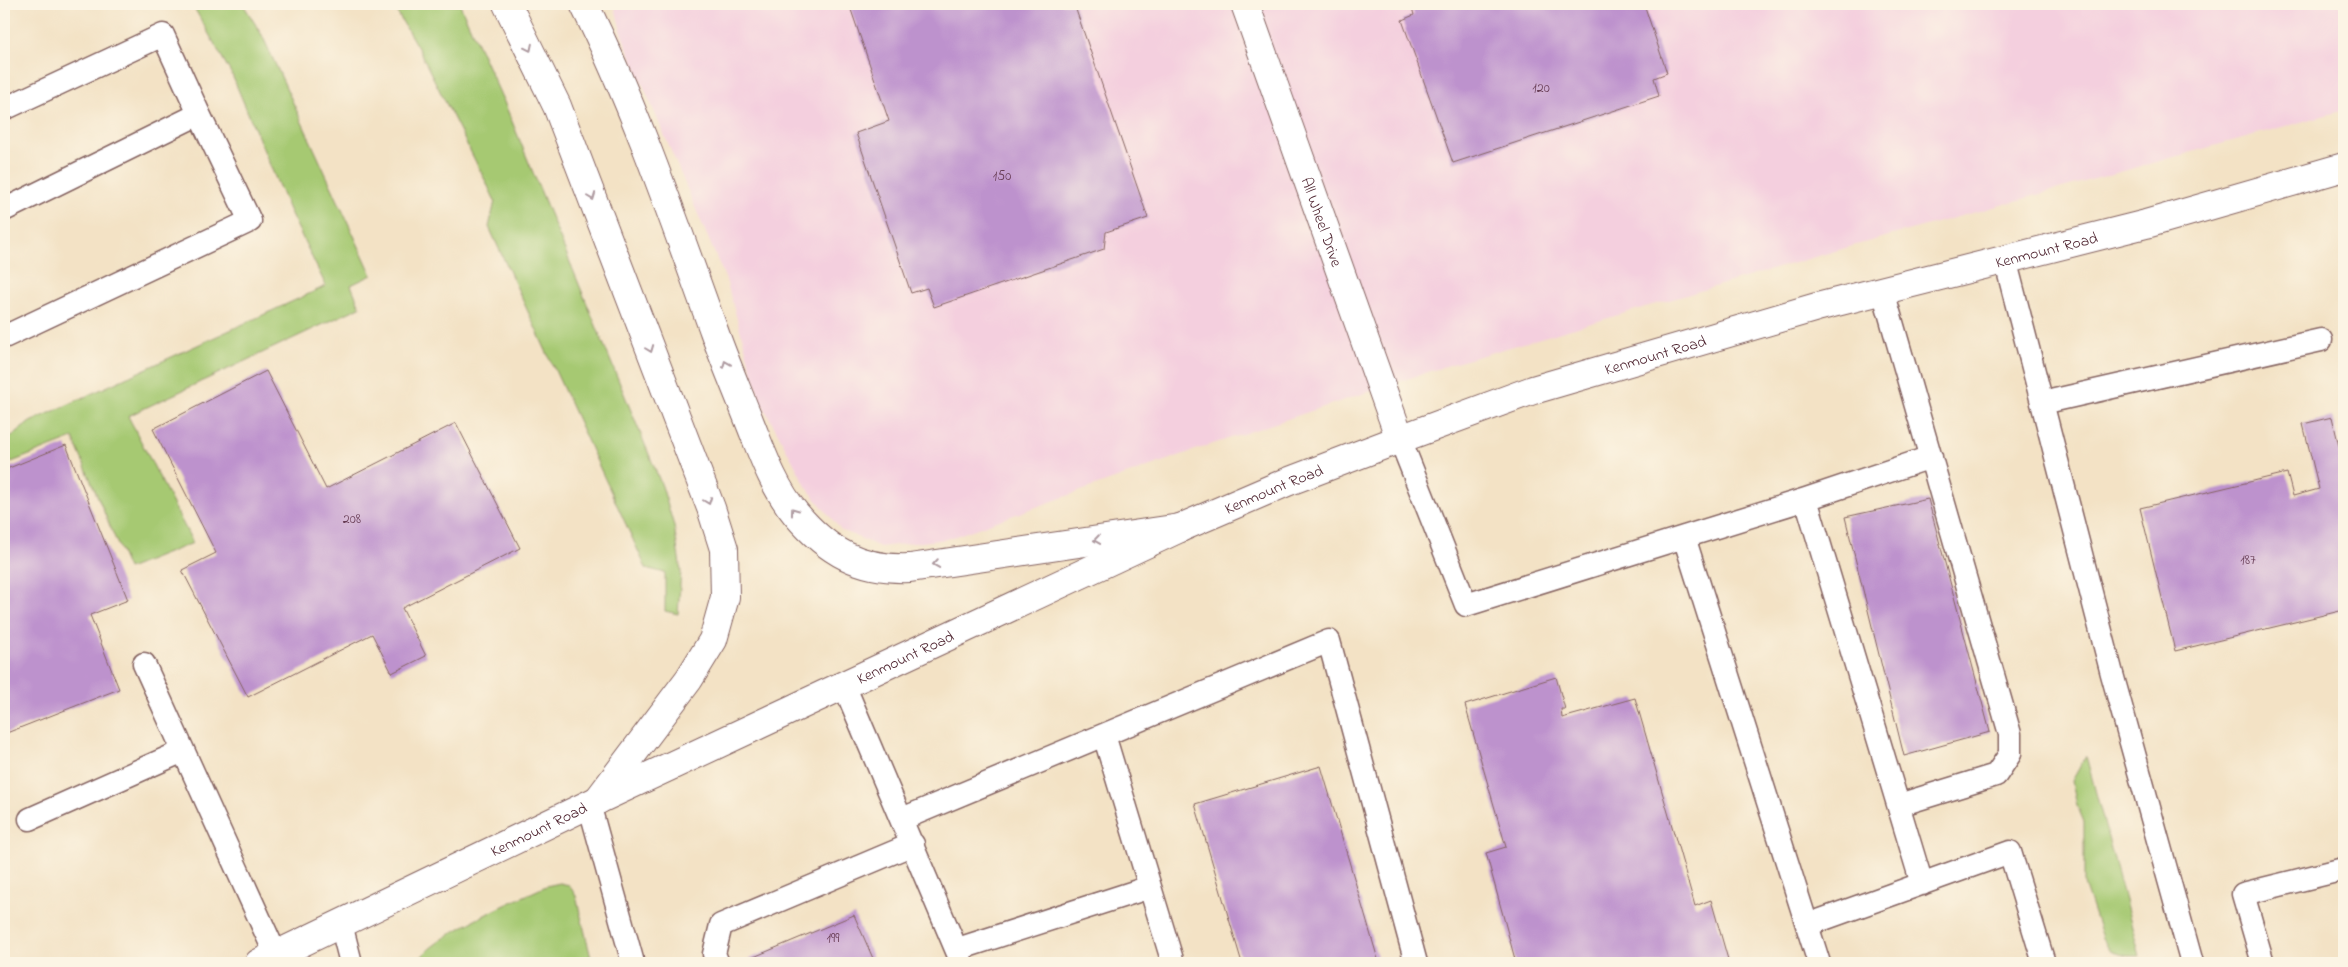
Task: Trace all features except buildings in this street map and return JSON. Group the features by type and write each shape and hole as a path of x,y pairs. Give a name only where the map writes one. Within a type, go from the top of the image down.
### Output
{"main road":[{"path":"507,4 557,106 711,508 724,549 725,597 713,640 689,679 594,802"},
{"path":"584,4 602,41 665,197 724,357 764,458 794,512 814,533 845,556 865,565 888,569 910,568 1180,528"},
{"name":"All Wheel Drive","path":"1245,4 1400,439"},
{"name":"Kenmount Road","path":"268,959 844,684 1180,528 1287,482 1533,390 1817,307 2146,224 2344,168"}],"lane":[{"path":"4,109 163,35 250,221 4,337"},
{"path":"4,210 199,114"},
{"path":"2005,259 2112,674 2192,963"},
{"path":"1883,290 2010,734 2010,754 1996,775 1899,804"},
{"path":"2042,404 2321,340"},
{"path":"1400,439 1466,605 1806,499 1931,457"},
{"path":"1806,499 1922,884"},
{"path":"1684,537 1819,963"},
{"path":"902,820 1328,641 1416,963"},
{"path":"144,664 182,750 268,959"},
{"path":"844,684 960,956 1150,887"},
{"path":"1104,735 1173,963"},
{"path":"30,819 182,750"},
{"path":"594,802 633,963"},
{"path":"718,963 714,954 720,925 913,844"},
{"path":"1807,925 2010,852 2044,963"},
{"path":"2263,963 2243,894 2344,869"},
{"path":"341,924 351,963"}],"shaded area":[{"path":"614,4 2344,4 2344,110 1849,247 1449,365 1198,449 947,539 880,547 841,530 807,488 760,400 726,280 623,38"}],"green space":[{"path":"192,4 243,4 262,35 372,275 351,285 360,307 128,416 193,543 128,569 73,438 4,465 4,442 30,422 326,286 289,210 232,75"},
{"path":"392,4 460,5 504,102 662,486 674,526 681,571 678,614 665,611 665,573 646,568 489,227 495,201 418,48"},
{"path":"2086,756 2140,956 2127,956 2112,952 2102,938 2084,884 2084,822 2077,805 2072,781"},
{"path":"560,883 569,885 576,896 591,958 580,963 417,963 425,953 456,930 546,886"}]}
